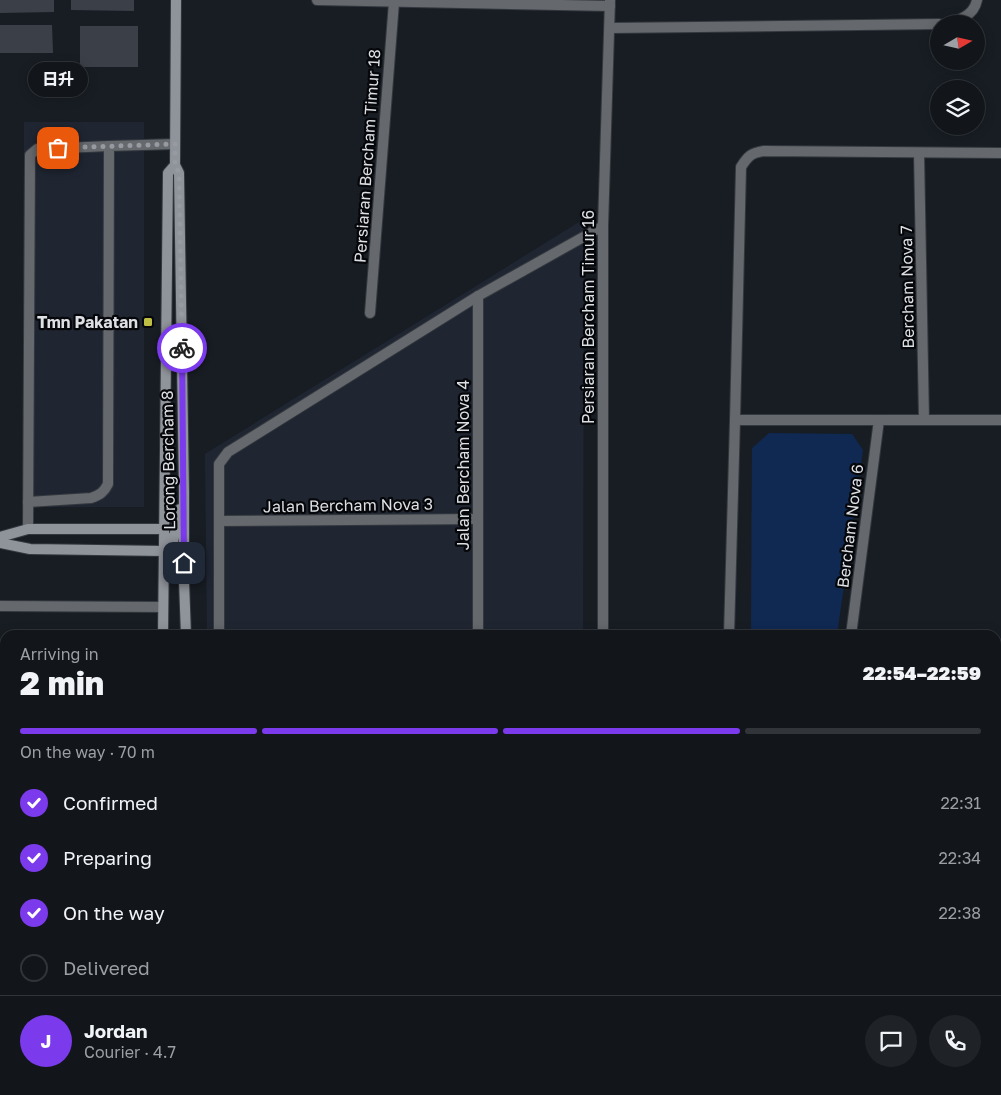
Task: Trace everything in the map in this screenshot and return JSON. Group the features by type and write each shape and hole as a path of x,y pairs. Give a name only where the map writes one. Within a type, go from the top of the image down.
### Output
{"street":[{"name":"Lorong Bercham 8","path":"176,0 175,165 179,173 186,630"},
{"path":"318,0 610,3"},
{"path":"968,15 977,0"},
{"name":"Persiaran Bercham Timur 18","path":"370,313 394,2"},
{"name":"Persiaran Bercham Timur 16","path":"603,630 603,226 610,3"},
{"path":"610,28 930,24"},
{"path":"28,529 30,156 37,149 175,144"},
{"path":"28,502 91,498 99,496 105,491 108,484 110,146"},
{"path":"729,630 741,167 746,158 755,152 764,151 1001,153"},
{"name":"Bercham Nova 7","path":"919,153 924,420"},
{"name":"Lorong Bercham 8","path":"163,630 168,173 175,165"},
{"path":"219,630 219,464 228,452 478,296 603,226"},
{"name":"Jalan Bercham Nova 4","path":"478,296 478,630"},
{"path":"735,420 1001,420"},
{"name":"Bercham Nova 6","path":"851,630 878,420"},
{"path":"0,543 30,550 164,551 173,542 184,491"},
{"name":"Jalan Bercham Nova 3","path":"219,521 478,519"},
{"path":"0,537 28,529 164,529 173,542 184,581"},
{"path":"0,606 163,607"}],"shaded area":[{"path":"24,122 144,122 144,507 23,507"},
{"path":"584,219 583,630 207,630 205,454"},
{"path":"769,433 852,434 863,450 838,630 751,630 752,448"}],"building":[{"path":"0,0 54,0 54,12 0,13"},
{"path":"71,0 134,0 134,11 71,10"},
{"path":"0,25 52,25 53,53 0,53"},
{"path":"80,26 138,26 138,67 80,67"}],"way so far":[{"path":"58,148 175,144 175,165 179,173 182,348"}],"place":[{"name":"日升","path":"58,148"},
{"name":"Tmn Pakatan","path":"148,322"}],"route":[{"path":"182,348 184,563"}]}
